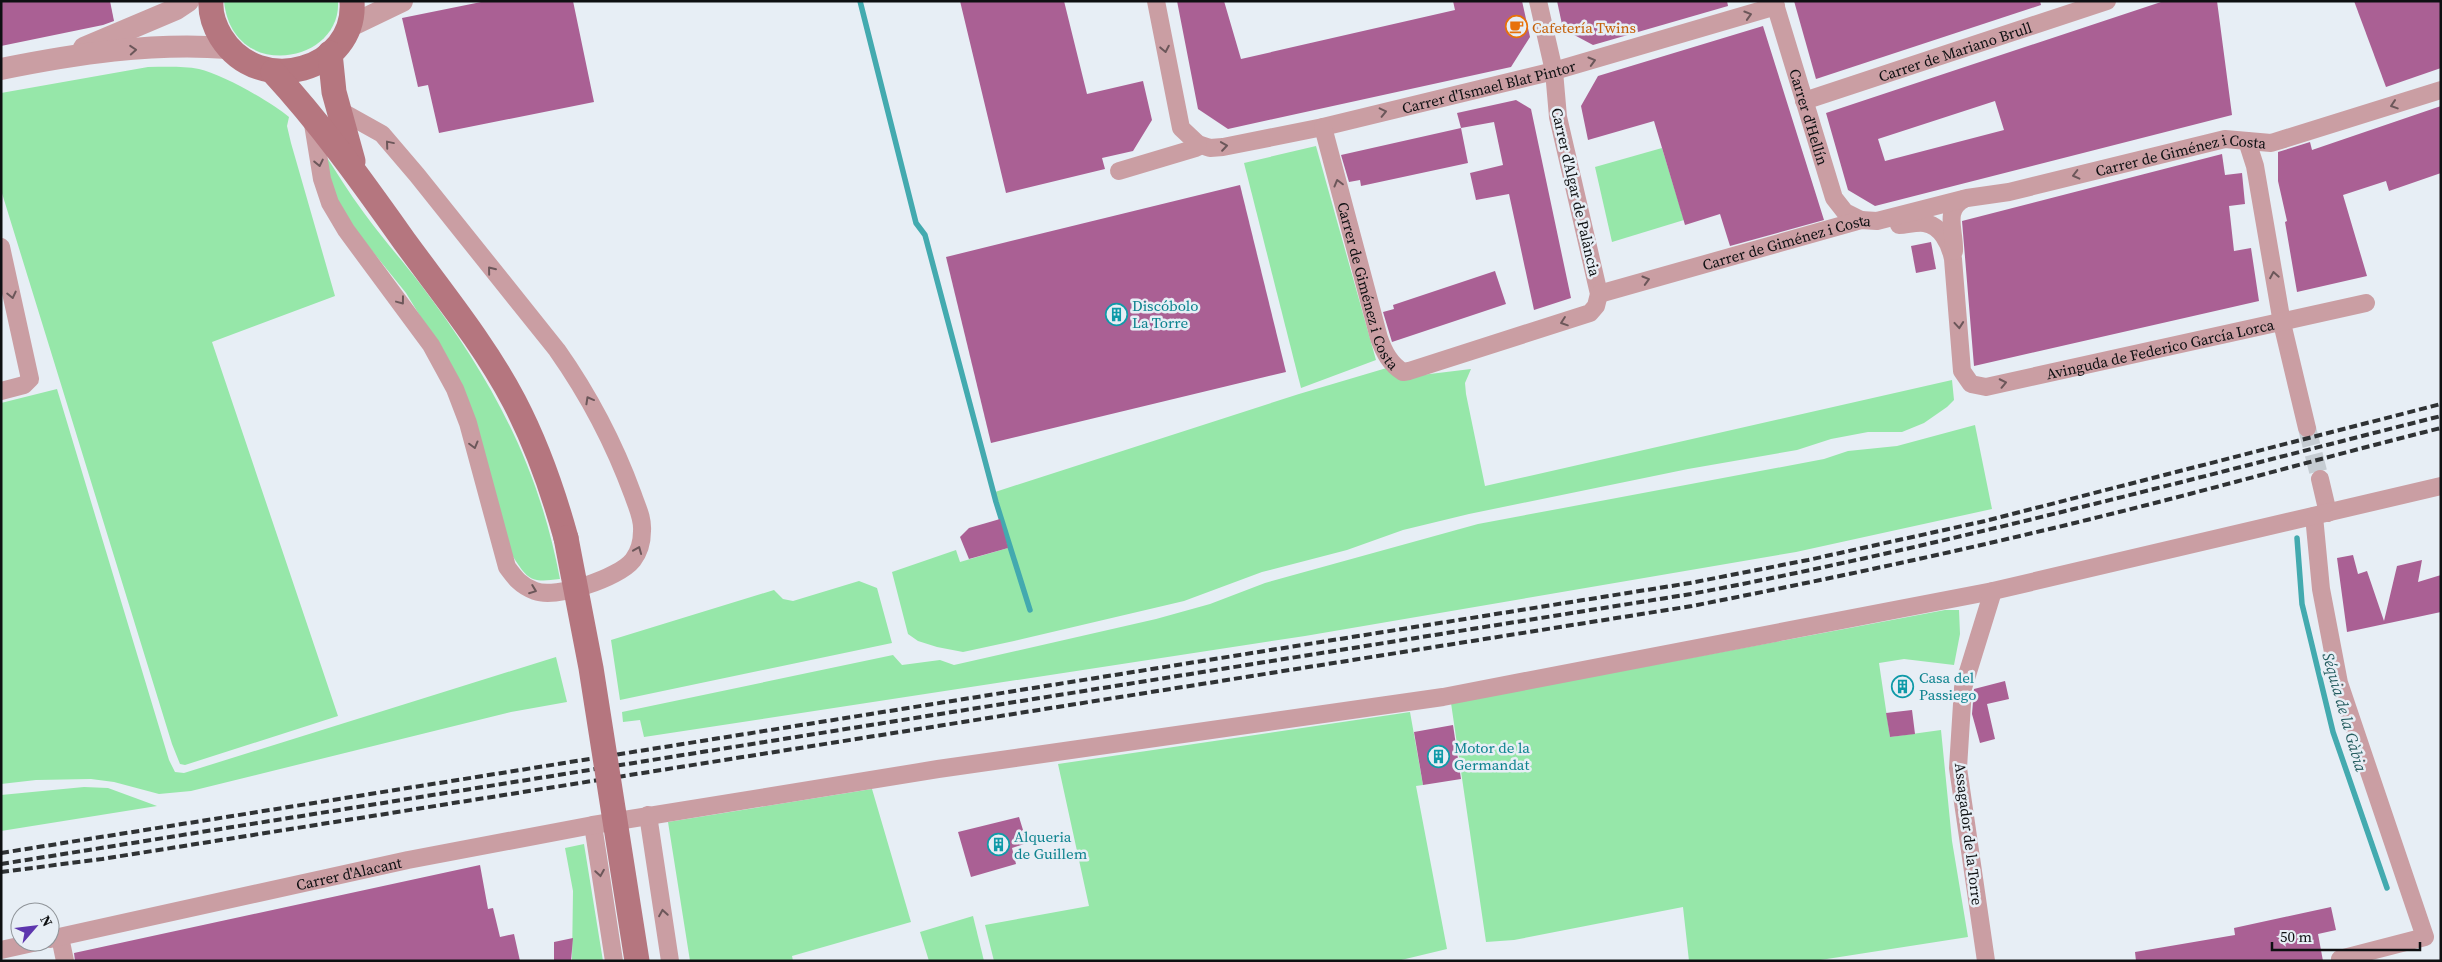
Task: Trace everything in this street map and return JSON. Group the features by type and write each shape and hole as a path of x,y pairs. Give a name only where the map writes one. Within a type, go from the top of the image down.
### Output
{"main road":[{"path":"211,1 216,29 228,48 241,60 256,68 273,72 294,72 313,65 330,53 348,27 352,1"},
{"path":"330,53 334,92 356,174"},
{"path":"273,72 311,115 460,317 514,401 550,483 566,538 591,668 637,961"}],"street":[{"path":"67,56 176,9 188,1"},
{"path":"348,27 402,1"},
{"path":"1119,171 1196,148 1198,144 1181,128 1156,1"},
{"name":"Carrer d'Algar de Palància","path":"1538,1 1554,71 1558,117 1599,294"},
{"name":"Carrer de Mariano Brull","path":"1804,101 2107,1"},
{"name":"Carrer d'Ismael Blat Pintor","path":"1198,144 1210,148 1223,147 1323,127 1554,71 1775,4"},
{"name":"Carrer d'Hellín","path":"1775,4 1834,198 1845,212 1869,220"},
{"path":"1,69 67,56 186,46 228,48"},
{"name":"Carrer de Giménez i Costa","path":"1323,127 1379,338 1389,360 1403,372 1590,313 1596,306 1599,294 1869,220 1967,198 2009,192 2226,139 2271,143 2441,90"},
{"path":"311,115 322,179 330,203 346,230 431,345 455,389 468,423 507,567 520,584 536,592 548,594 601,580 618,572 633,560 640,548 642,520 627,479 592,406 576,378 557,350 382,134 339,110"},
{"path":"2246,141 2256,166 2282,323 2307,428"},
{"path":"1953,259 1954,239 1951,214 1957,203 1967,198"},
{"path":"1869,220 1902,225 1922,222 1931,224 1943,235 1953,259"},
{"path":"1,247 30,379 24,386 8,390"},
{"name":"Avinguda de Federico García Lorca","path":"1953,259 1962,371 1971,384 1986,387 2366,303"},
{"path":"2320,479 2321,589 2338,683 2425,937 2340,959"},
{"name":"Carrer d'Alacant","path":"60,937 408,860 648,815 938,769 1443,697 1993,590 2441,486"},
{"name":"Assagador de la Torre","path":"1986,961 1958,768 1963,688 1993,590"},
{"path":"648,815 670,961"},
{"path":"593,825 614,961"},
{"path":"60,950 65,961"}],"green space":[{"path":"224,1 338,1 335,22 323,39 306,50 286,55 265,54 246,44 231,27"},
{"path":"148,67 187,67 209,72 246,89 289,117 287,126 291,143 335,296 212,342 338,716 185,765 180,764 172,744 1,190 1,93"},
{"path":"1316,146 1376,360 1301,388 1244,163"},
{"path":"1662,148 1684,220 1612,242 1595,167"},
{"path":"322,150 364,213 446,320 490,388 525,460 539,497 551,537 560,579 536,580 531,578 526,575 512,555 439,347 406,293 352,226 338,203"},
{"path":"1390,367 1405,377 1471,369 1465,383 1466,394 1485,486 1952,380 1954,400 1924,423 1902,432 1868,432 1831,439 1797,450 1688,469 1469,514 1403,530 1347,550 1262,572 1184,601 1014,641 963,652 918,641 908,634 892,572 956,550 960,562 1008,548 992,493 1299,394"},
{"path":"57,389 169,760 175,772 184,773 556,657 567,702 511,712 191,791 159,794 114,782 91,779 36,780 1,784 1,403"},
{"path":"1975,425 1992,509 1796,552 1305,636 644,737 640,720 623,722 622,712 893,655 902,665 940,660 954,665 1156,619 1210,604 1265,583 1478,524 1824,459 1848,451 1897,446"},
{"path":"859,581 877,588 892,643 620,700 611,640 774,590 783,599 793,601"},
{"path":"1945,610 1959,610 1960,634 1954,665 1904,659 1879,663 1890,737 1941,730 1952,841 1968,937 1814,961 1689,961 1683,907 1514,940 1486,942 1451,703"},
{"path":"1410,712 1423,785 1416,786 1447,949 1397,961 994,961 985,925 1089,906 1058,764"},
{"path":"84,787 108,788 157,806 1,831 1,795"},
{"path":"872,789 911,922 792,956 793,961 690,961 668,822"},
{"path":"584,844 603,961 572,961 573,891 565,848"},
{"path":"973,916 984,961 929,961 920,932"}],"building":[{"path":"1,1 110,1 114,21 103,25 1,46"},
{"path":"486,1 573,1 594,102 439,133 428,85 418,87 402,18"},
{"path":"960,1 1064,1 1087,94 1143,81 1152,120 1133,151 1102,158 1105,169 1006,193"},
{"path":"1177,1 1224,1 1241,59 1455,10 1453,1 1522,1 1530,37 1511,67 1228,129 1198,109"},
{"path":"1557,1 1727,1 1728,6 1593,45 1563,29"},
{"path":"1794,1 2040,1 2041,5 1816,79"},
{"path":"2164,1 2217,1 2232,115 1875,206 1848,190 1826,113","holes":["1995,101 2004,130 1885,161 1878,139"]},
{"path":"2354,1 2441,1 2441,68 2386,87"},
{"path":"1763,26 1824,220 1730,246 1720,214 1685,225 1654,121 1588,140 1581,106 1598,76"},
{"path":"1516,100 1531,109 1571,298 1534,310 1509,194 1476,200 1470,173 1503,165 1494,122 1461,128 1457,113"},
{"path":"2441,106 2441,173 2389,191 2386,181 2343,195 2367,276 2297,292 2285,222 2287,221 2278,181 2278,152 2310,142 2312,150"},
{"path":"1461,128 1468,163 1361,186 1360,180 1349,182 1341,155"},
{"path":"2222,154 2225,175 2242,173 2245,204 2229,206 2234,251 2251,248 2259,301 1974,366 1962,221"},
{"name":"Discóbolo La Torre","path":"1240,185 1286,372 991,443 946,257"},
{"path":"1931,242 1936,269 1916,273 1911,246"},
{"path":"1495,271 1506,304 1392,342 1383,312 1394,309 1393,305"},
{"path":"1000,519 1008,548 969,559 960,537 969,528"},
{"path":"2353,555 2358,574 2367,571 2384,621 2397,566 2422,560 2418,582 2441,575 2441,612 2347,632 2337,558"},
{"path":"2005,681 2009,699 1987,704 1995,739 1980,743 1972,714 1974,689"},
{"path":"1912,710 1915,734 1890,737 1886,713"},
{"name":"Motor de la Germandat","path":"1453,725 1461,779 1423,785 1414,732"},
{"name":"Alqueria de Guillem","path":"1019,817 1027,843 1012,848 1016,864 971,877 958,832"},
{"path":"480,865 488,909 493,908 500,937 514,934 520,961 75,961 74,953"},
{"path":"2331,907 2336,930 2318,934 2323,961 2136,961 2135,952 2235,935 2234,928"},
{"path":"573,938 571,961 554,961 554,942"}],"waterway":[{"path":"860,1 916,223 925,235 996,502 1030,610"},
{"name":"Séquia de la Gàbia","path":"2297,538 2302,604 2333,732 2387,888"}],"tunnel":[{"path":"2307,428 2320,479"}],"railway":[{"path":"1,853 1690,583 1808,560 1985,521 2441,404"},
{"path":"1,864 1691,594 1880,555 1974,533 2441,416"},
{"path":"1,872 102,859 1692,606 1798,585 2062,526 2441,428"}],"place":[{"name":"Cafetería Twins","path":"1516,27"},
{"name":"Discóbolo La Torre","path":"1116,314"},
{"name":"Casa del Passiego","path":"1903,686"},
{"name":"Motor de la Germandat","path":"1438,756"},
{"name":"Alqueria de Guillem","path":"998,845"}]}
